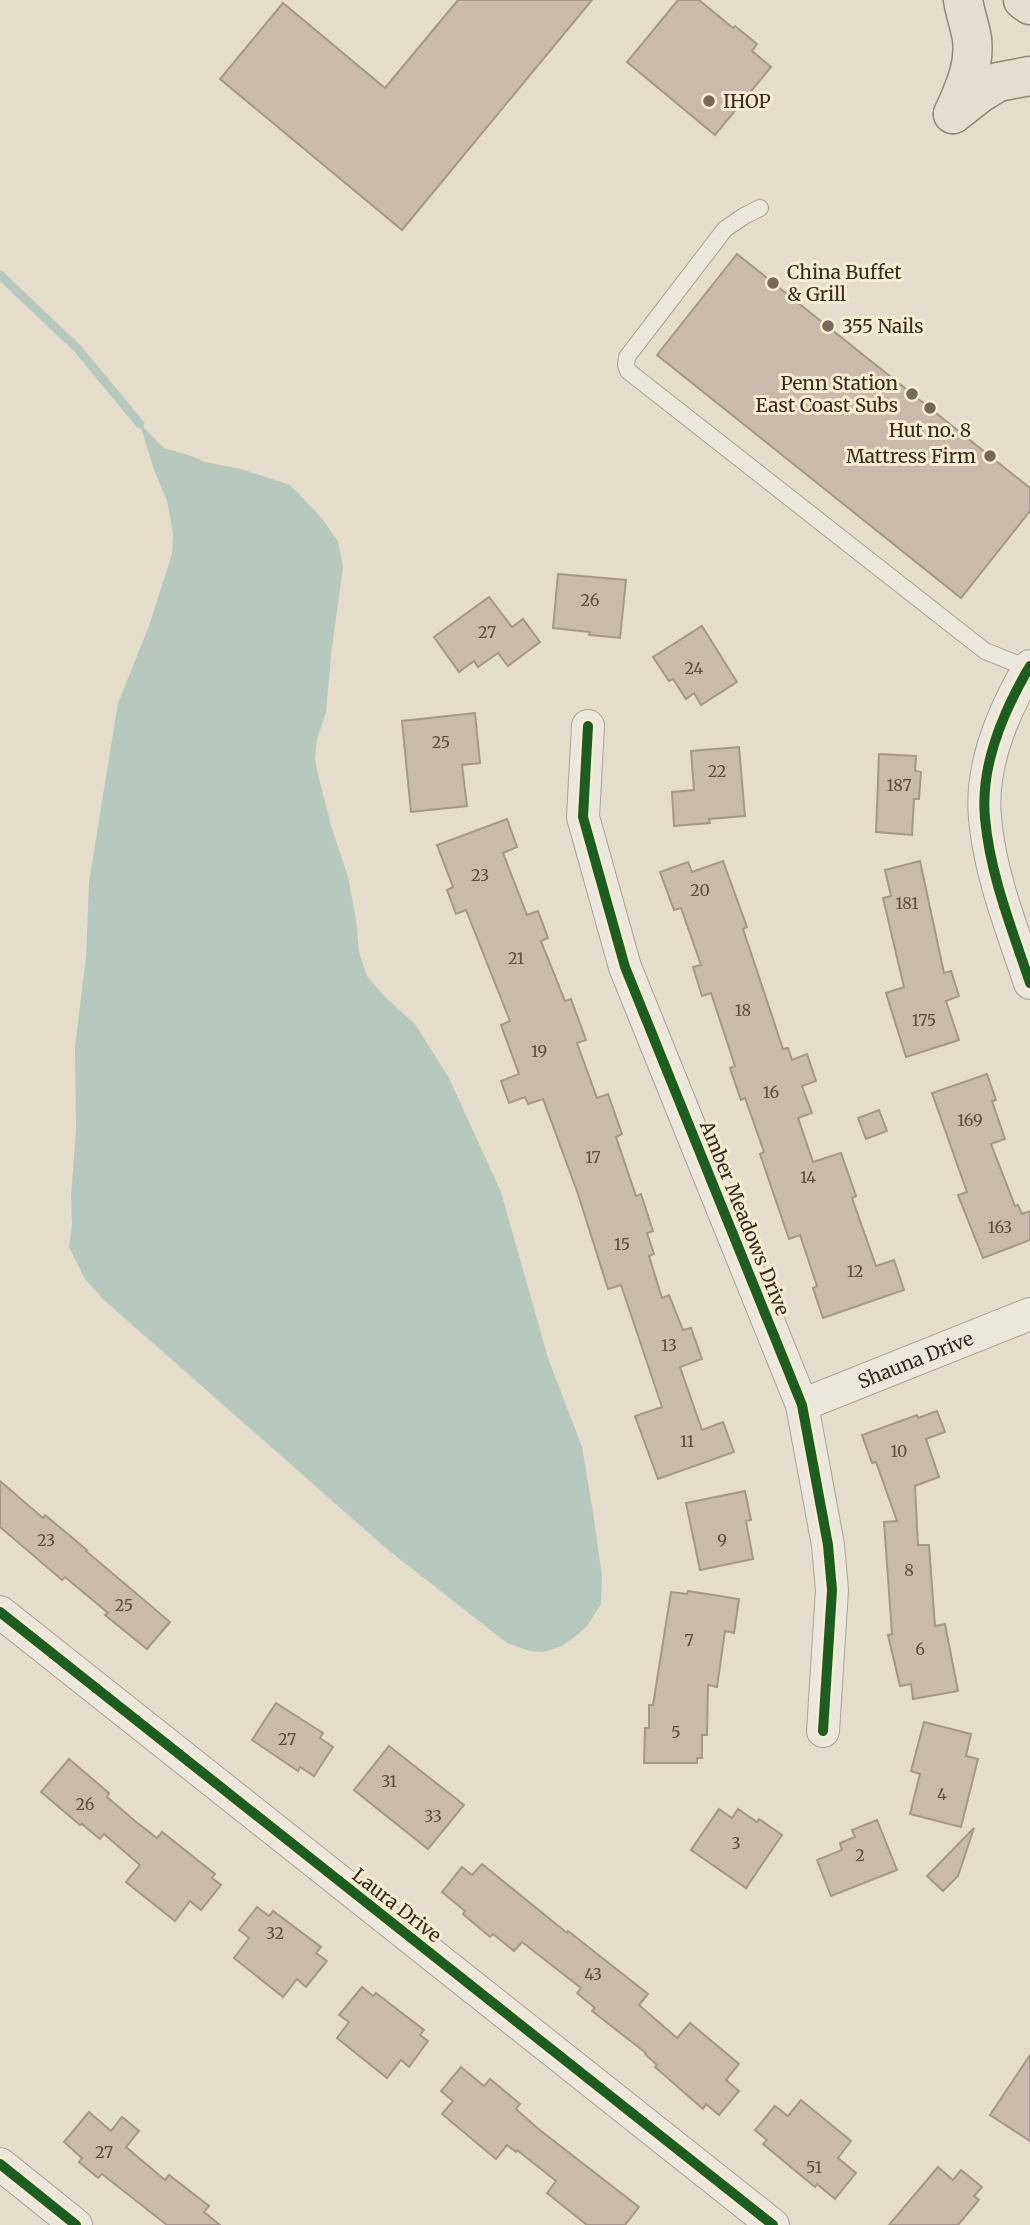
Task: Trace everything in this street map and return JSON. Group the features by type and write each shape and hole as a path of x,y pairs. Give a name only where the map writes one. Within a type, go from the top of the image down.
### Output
{"main road":[{"path":"963,0 972,36 973,55 967,83 953,114 998,82 1030,76"},
{"path":"1023,0 1030,5"}],"street":[{"path":"1030,668 1011,701 995,742 986,779 984,817 995,878 1030,983"},
{"name":"Amber Meadows Drive","path":"588,726 583,817 625,967 802,1405 831,1571 823,1731"},
{"name":"Shauna Drive","path":"802,1405 1030,1314"},
{"name":"Laura Drive","path":"0,1612 773,2225"},
{"path":"0,2164 76,2225"}],"lane":[{"path":"760,208 725,229 627,357 628,371 985,651 1030,668"}],"shaded area":[{"path":"140,424 164,448 290,485 320,516 338,541 343,567 326,712 317,739 315,758 318,775 348,877 359,952 367,976 385,997 415,1024 449,1078 501,1192 548,1358 582,1447 602,1576 601,1604 588,1625 562,1646 544,1652 529,1651 507,1643 388,1550 104,1300 85,1279 69,1247 76,1130 75,1046 86,957 89,882 118,703 149,626 172,554 173,533 167,501"}],"building":[{"path":"458,0 592,0 402,230 220,79 283,3 385,88"},
{"name":"IHOP","path":"678,0 699,0 757,44 752,51 771,67 715,135 627,62"},
{"path":"737,254 1030,488 1030,511 961,598 657,355"},
{"path":"558,574 626,580 620,638 553,628"},
{"path":"489,597 512,627 523,619 540,642 508,666 498,653 478,667 474,661 459,672 434,637"},
{"path":"702,626 737,682 701,705 694,693 686,699 673,679 669,681 653,657"},
{"path":"475,713 480,763 462,765 467,806 411,812 402,721"},
{"path":"739,747 745,816 674,826 672,792 694,790 691,751"},
{"path":"879,754 916,756 915,771 921,772 919,799 914,799 912,835 876,832"},
{"path":"507,819 517,847 503,853 527,915 538,911 548,938 541,941 565,1001 571,999 586,1040 577,1043 597,1098 608,1094 622,1134 616,1137 636,1196 641,1194 653,1231 647,1233 654,1254 649,1256 662,1298 669,1295 683,1330 691,1328 702,1359 680,1367 702,1430 723,1422 734,1452 658,1479 635,1416 662,1407 621,1285 608,1289 578,1194 543,1099 528,1104 525,1097 509,1103 501,1081 519,1074 501,1025 510,1021 466,910 456,914 447,890 453,887 437,845"},
{"path":"723,861 747,927 743,929 783,1049 788,1048 792,1060 807,1054 816,1081 802,1086 812,1113 798,1118 813,1162 841,1153 856,1196 852,1198 876,1266 894,1260 904,1290 823,1318 813,1288 817,1286 800,1235 789,1239 760,1154 764,1152 745,1098 741,1100 730,1068 735,1066 711,993 702,996 693,967 701,965 681,908 674,910 660,872 688,862 692,872"},
{"path":"920,861 944,973 951,971 959,996 946,1001 959,1040 906,1057 886,993 904,987 883,898 891,896 885,870"},
{"path":"987,1074 996,1100 992,1101 1005,1139 991,1144 1015,1206 1018,1205 1022,1214 1030,1211 1030,1240 983,1258 958,1195 967,1192 932,1093"},
{"path":"879,1110 887,1131 866,1139 858,1118"},
{"path":"937,1411 945,1432 926,1439 939,1477 915,1486 918,1545 929,1545 935,1626 945,1624 958,1691 913,1699 911,1684 900,1686 888,1635 892,1634 884,1522 897,1521 876,1462 872,1463 862,1435 917,1415 918,1418"},
{"path":"0,1481 43,1518 45,1515 170,1622 147,1649 105,1615 108,1613 65,1577 62,1580 0,1527"},
{"path":"745,1491 751,1520 746,1521 753,1559 700,1570 686,1503"},
{"path":"688,1591 739,1599 734,1633 725,1631 717,1687 708,1685 707,1735 702,1735 702,1758 697,1758 697,1763 644,1763 645,1728 649,1728 649,1705 653,1705 671,1592 687,1594"},
{"path":"276,1703 323,1733 320,1738 333,1747 314,1776 300,1767 298,1771 252,1740"},
{"path":"924,1722 971,1734 966,1756 978,1759 961,1827 910,1814 920,1774 911,1771"},
{"path":"389,1746 464,1805 428,1849 354,1790"},
{"path":"69,1759 109,1793 107,1797 135,1821 157,1838 162,1832 215,1874 212,1878 221,1885 201,1910 190,1901 175,1921 126,1882 140,1865 104,1834 100,1839 41,1792"},
{"path":"719,1809 732,1818 738,1809 782,1835 746,1888 691,1850"},
{"path":"877,1820 897,1870 831,1896 817,1860 842,1850 840,1843 855,1837 852,1830"},
{"path":"974,1828 958,1876 943,1891 927,1876"},
{"path":"482,1864 648,1994 639,2005 677,2038 690,2023 739,2064 726,2080 739,2091 719,2115 706,2104 703,2109 655,2067 657,2065 646,2053 592,2011 595,2008 577,1993 581,1988 522,1942 514,1951 493,1934 490,1937 442,1892 462,1867 472,1875"},
{"path":"257,1907 269,1916 273,1911 321,1947 316,1953 327,1961 306,1987 297,1979 283,1997 234,1958 249,1938 239,1930"},
{"path":"362,1987 373,1996 376,1993 424,2030 420,2035 428,2041 409,2067 401,2060 387,2078 337,2038 349,2022 339,2015"},
{"path":"1030,2055 1030,2141 990,2115"},
{"path":"461,2067 484,2086 490,2079 520,2104 516,2109 536,2127 639,2207 625,2225 587,2225 547,2193 556,2181 517,2150 516,2152 507,2145 496,2159 442,2114 453,2101 441,2091"},
{"path":"801,2100 851,2141 838,2158 856,2173 835,2199 817,2184 815,2187 763,2144 767,2140 755,2130 775,2106 788,2116"},
{"path":"89,2112 111,2131 122,2117 139,2131 126,2147 165,2180 169,2175 209,2206 204,2212 220,2225 167,2225 102,2174 98,2178 79,2162 82,2158 64,2142"},
{"path":"938,2167 953,2180 961,2170 982,2187 974,2196 979,2200 958,2225 889,2225"}],"waterway":[{"path":"0,275 77,348 140,424"}],"cycle path":[{"path":"1030,666 1011,701 996,739 984,798 988,839 997,881 1030,983"},
{"path":"588,726 583,817 625,967 802,1405 828,1545 832,1590 823,1731"},
{"path":"0,1612 773,2225"},
{"path":"0,2164 76,2225"}],"place":[{"name":"IHOP","path":"709,101"},
{"name":"China Buffet & Grill","path":"773,283"},
{"name":"355 Nails","path":"828,326"},
{"name":"Penn Station East Coast Subs","path":"912,394"},
{"name":"Hut no. 8","path":"930,408"},
{"name":"Mattress Firm","path":"990,456"}]}
